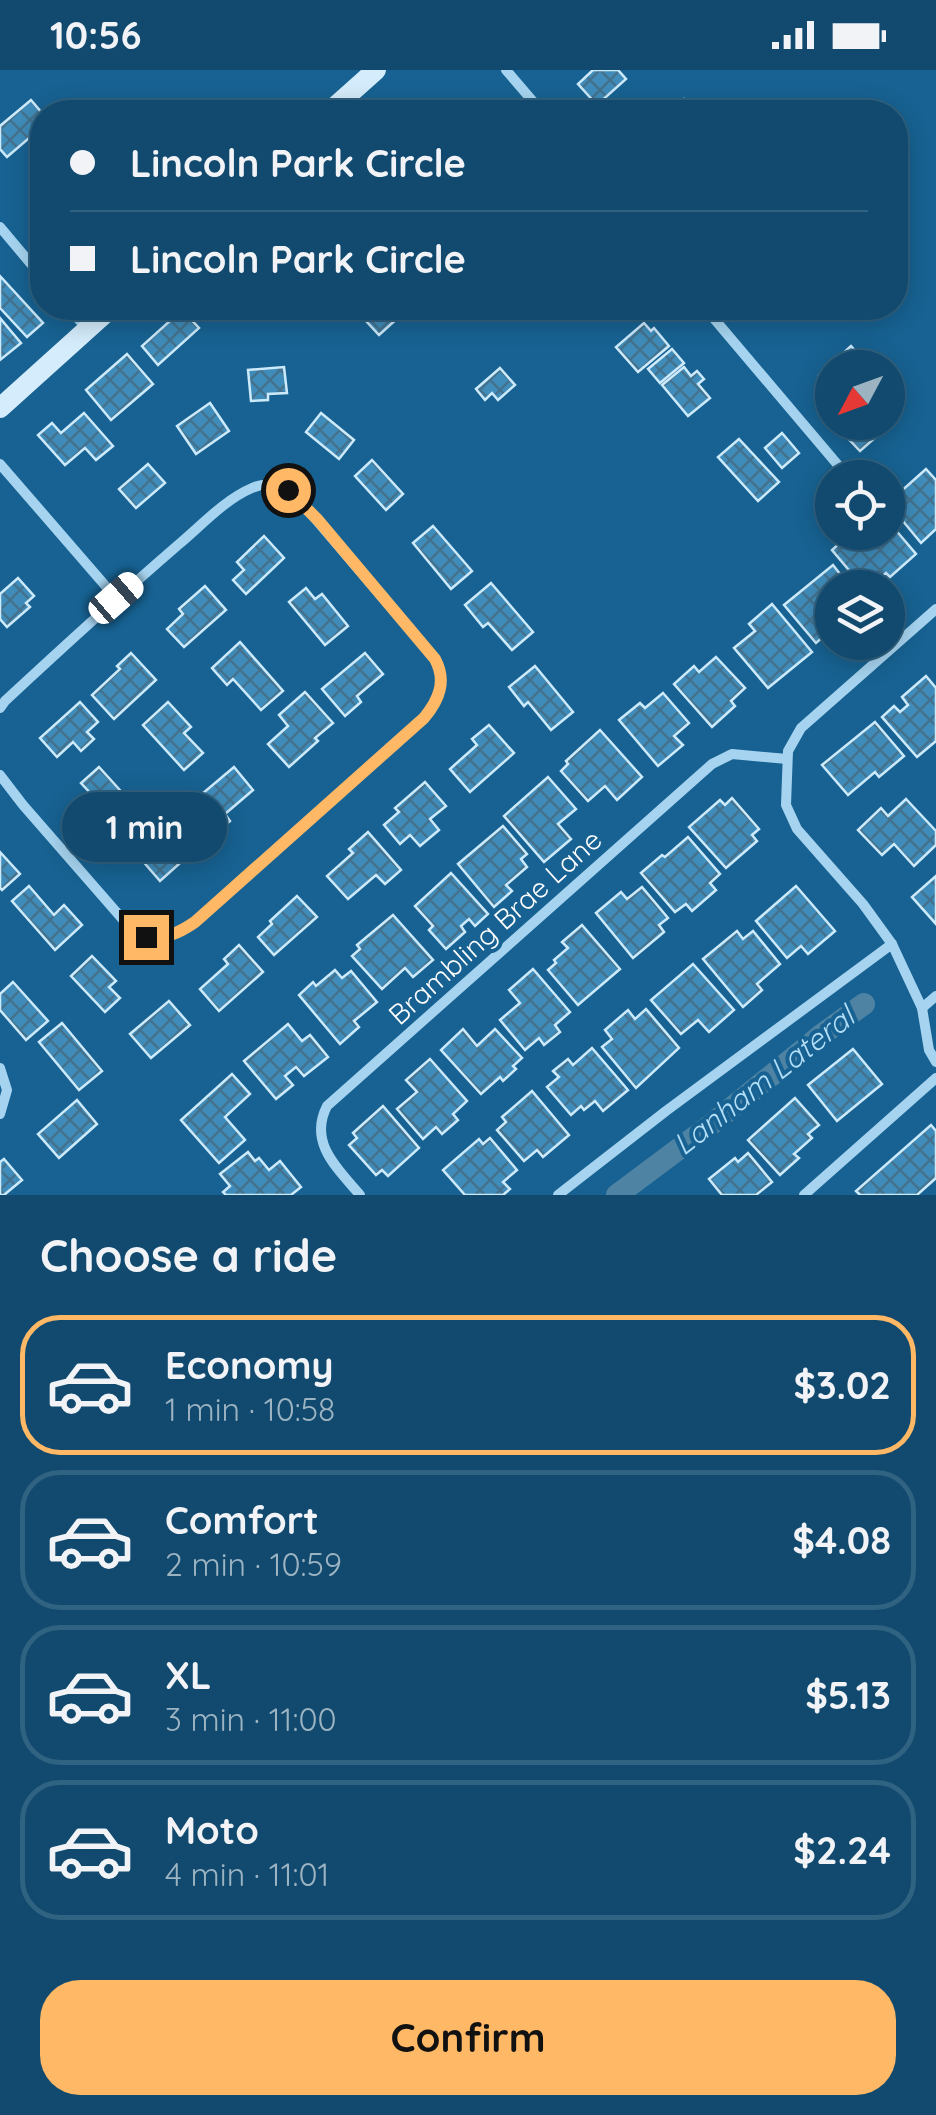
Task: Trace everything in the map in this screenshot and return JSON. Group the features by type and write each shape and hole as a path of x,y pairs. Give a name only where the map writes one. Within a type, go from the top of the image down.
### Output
{"street":[{"path":"342,100 376,70"},
{"path":"506,70 532,100"},
{"path":"0,227 30,262"},
{"path":"80,320 88,329"},
{"path":"0,408 98,320"},
{"path":"714,320 834,460"},
{"path":"0,464 116,598"},
{"path":"0,708 116,598 231,500 260,485 280,486 295,495 435,659 441,676 439,695 424,718 195,922 159,938 132,930 118,916 0,775"},
{"path":"936,609 800,728 788,751 786,805 798,829 892,944 922,1008 929,1050 936,1062"},
{"name":"Brambling Brae Lane","path":"360,1195 326,1154 322,1117 328,1106 712,764 732,754 788,760"},
{"path":"558,1195 892,944"},
{"path":"922,1008 936,996"},
{"path":"0,1068 7,1090 0,1114"},
{"path":"804,1195 936,1078"}],"building":[{"path":"593,70 618,70 626,79 603,100 592,100 578,84"},
{"path":"30,101 30,137 7,157 0,149 0,126"},
{"path":"0,276 30,309 30,320 43,323 27,337 0,308"},
{"path":"0,318 21,343 0,360"},
{"path":"171,320 191,320 199,328 158,365 142,346"},
{"path":"365,320 396,320 379,335"},
{"path":"644,323 651,331 654,328 669,346 638,372 616,347"},
{"path":"672,349 684,363 660,383 648,369"},
{"path":"127,354 153,384 111,420 86,390"},
{"path":"284,367 287,393 268,394 268,400 251,401 248,370"},
{"path":"684,367 691,376 697,371 704,379 698,384 710,398 688,416 662,385"},
{"path":"500,368 515,385 498,400 492,393 485,400 476,389"},
{"path":"210,403 229,431 196,454 177,426"},
{"path":"84,413 113,446 96,460 85,448 65,465 38,435 52,423 61,433"},
{"path":"321,413 354,440 339,459 306,432"},
{"path":"782,433 799,453 782,468 765,448"},
{"path":"739,439 779,482 758,501 718,457"},
{"path":"850,440 873,440 860,451"},
{"path":"372,460 403,494 386,510 355,476"},
{"path":"148,464 165,483 136,508 119,489"},
{"path":"926,469 936,480 936,529 921,543 905,524 905,488"},
{"path":"433,526 472,571 451,589 413,543"},
{"path":"264,536 284,558 246,594 233,580 244,570 237,562"},
{"path":"905,541 916,554 898,570 849,570 832,550 905,550"},
{"path":"18,578 34,596 26,603 30,607 7,627 0,619 0,594"},
{"path":"815,580 815,642 784,605"},
{"path":"491,583 533,632 512,650 488,623 483,627 465,605"},
{"path":"205,586 226,610 184,647 167,629 183,614 179,609"},
{"path":"306,588 315,599 322,594 348,626 325,645 289,602"},
{"path":"772,604 812,652 768,688 734,648 755,631 749,624"},
{"path":"240,642 283,691 261,710 233,679 227,685 212,668"},
{"path":"131,653 156,680 114,719 92,695"},
{"path":"365,653 383,674 357,696 361,702 345,716 322,689"},
{"path":"716,657 745,688 731,701 735,706 712,727 674,684 694,666 699,672"},
{"path":"535,666 573,712 551,730 528,702 524,706 509,687"},
{"path":"926,676 936,688 936,741 917,757 882,717 894,706 900,712 908,705 902,697"},
{"path":"305,692 333,723 289,767 268,744 288,726 279,715"},
{"path":"663,693 689,723 674,736 683,745 658,766 619,720 640,703 645,708"},
{"path":"80,702 98,722 87,732 94,739 81,751 73,742 57,757 40,738"},
{"path":"168,702 191,727 184,733 203,753 184,770 143,725"},
{"path":"875,722 904,756 879,777 875,772 848,795 822,765"},
{"path":"489,725 514,753 470,792 450,769 477,745 472,739"},
{"path":"600,730 642,777 617,800 605,786 588,801 561,771 568,764 566,761"},
{"path":"99,767 137,809 114,830 88,800 93,796 81,783"},
{"path":"234,767 253,790 225,814 230,821 214,834 189,805"},
{"path":"548,777 576,809 558,824 571,839 544,862 504,816"},
{"path":"425,782 446,806 430,819 439,830 420,846 410,835 400,844 384,825 399,812 395,808"},
{"path":"732,798 759,829 752,835 757,841 726,868 689,827 720,800 725,805"},
{"path":"906,799 936,831 936,845 914,866 894,844 882,855 858,830 881,808 888,816"},
{"path":"184,820 201,839 160,881 140,858"},
{"path":"503,826 527,854 521,859 527,867 506,885 512,891 494,907 458,864"},
{"path":"368,832 401,870 385,884 376,875 348,899 327,876 353,853 349,849"},
{"path":"688,837 720,874 710,883 716,890 692,911 686,904 675,912 641,873"},
{"path":"0,852 20,874 2,890 0,888"},
{"path":"451,873 488,914 475,926 469,919 461,926 465,932 446,949 415,906"},
{"path":"936,876 936,924 912,897"},
{"path":"29,886 54,915 64,905 82,925 55,950 12,901"},
{"path":"796,886 835,931 808,954 801,946 787,958 756,921"},
{"path":"642,887 668,918 659,925 664,932 633,958 596,913 621,892 627,899"},
{"path":"297,896 317,917 274,955 258,937"},
{"path":"393,915 433,960 413,977 405,968 382,989 352,956 360,949 357,945"},
{"path":"582,925 620,969 578,1005 548,970 568,948 562,942"},
{"path":"737,931 743,939 753,931 780,964 757,984 762,990 743,1007 703,959"},
{"path":"239,945 263,972 219,1011 200,989 228,964 224,959"},
{"path":"92,956 116,981 109,987 120,998 105,1012 71,976"},
{"path":"693,964 734,1010 709,1032 698,1020 681,1034 651,1000"},
{"path":"533,969 570,1012 555,1025 560,1032 544,1045 539,1038 525,1050 500,1020 520,1003 509,990"},
{"path":"335,970 342,978 351,971 377,1002 354,1021 359,1027 340,1044 299,995"},
{"path":"13,982 48,1021 26,1040 0,1010 0,994"},
{"path":"169,1001 190,1025 151,1058 130,1034"},
{"path":"646,1009 679,1048 636,1088 602,1047 612,1039 605,1030 628,1010 635,1019"},
{"path":"62,1023 102,1071 79,1090 39,1042"},
{"path":"288,1024 302,1041 310,1035 328,1057 304,1076 296,1067 285,1076 293,1085 276,1099 244,1061"},
{"path":"463,1029 477,1046 495,1029 522,1058 503,1081 500,1077 481,1094 441,1050"},
{"path":"592,1048 628,1090 603,1111 595,1101 571,1115 547,1087 559,1077 553,1071 568,1059 573,1065"},
{"path":"853,1049 882,1084 837,1121 808,1085"},
{"path":"430,1059 467,1101 453,1114 458,1120 442,1134 436,1127 423,1139 397,1109 417,1092 406,1080"},
{"path":"232,1074 250,1094 225,1117 245,1140 219,1163 181,1120"},
{"path":"532,1091 569,1135 543,1157 537,1150 524,1161 497,1130 506,1122 502,1117"},
{"path":"795,1098 819,1125 808,1134 812,1138 794,1154 799,1158 780,1175 748,1140"},
{"path":"77,1100 97,1124 59,1158 38,1134"},
{"path":"383,1106 419,1148 388,1176 382,1170 376,1175 349,1145 357,1138 353,1133"},
{"path":"931,1125 936,1131 936,1178 917,1195 860,1195 856,1191"},
{"path":"490,1138 517,1170 503,1182 510,1189 503,1195 465,1195 443,1170 479,1139 483,1144"},
{"path":"248,1152 269,1170 280,1161 301,1187 291,1195 226,1195 223,1192 230,1186 220,1174"},
{"path":"748,1153 772,1182 756,1195 722,1195 709,1179 735,1158 738,1162"},
{"path":"4,1159 22,1180 0,1195 0,1162"}],"waterway":[{"name":"Lanham Lateral","path":"617,1195 864,1004"}],"route":[{"path":"146,937 170,936 195,922 424,718 439,695 440,667 435,659 288,490"}]}
